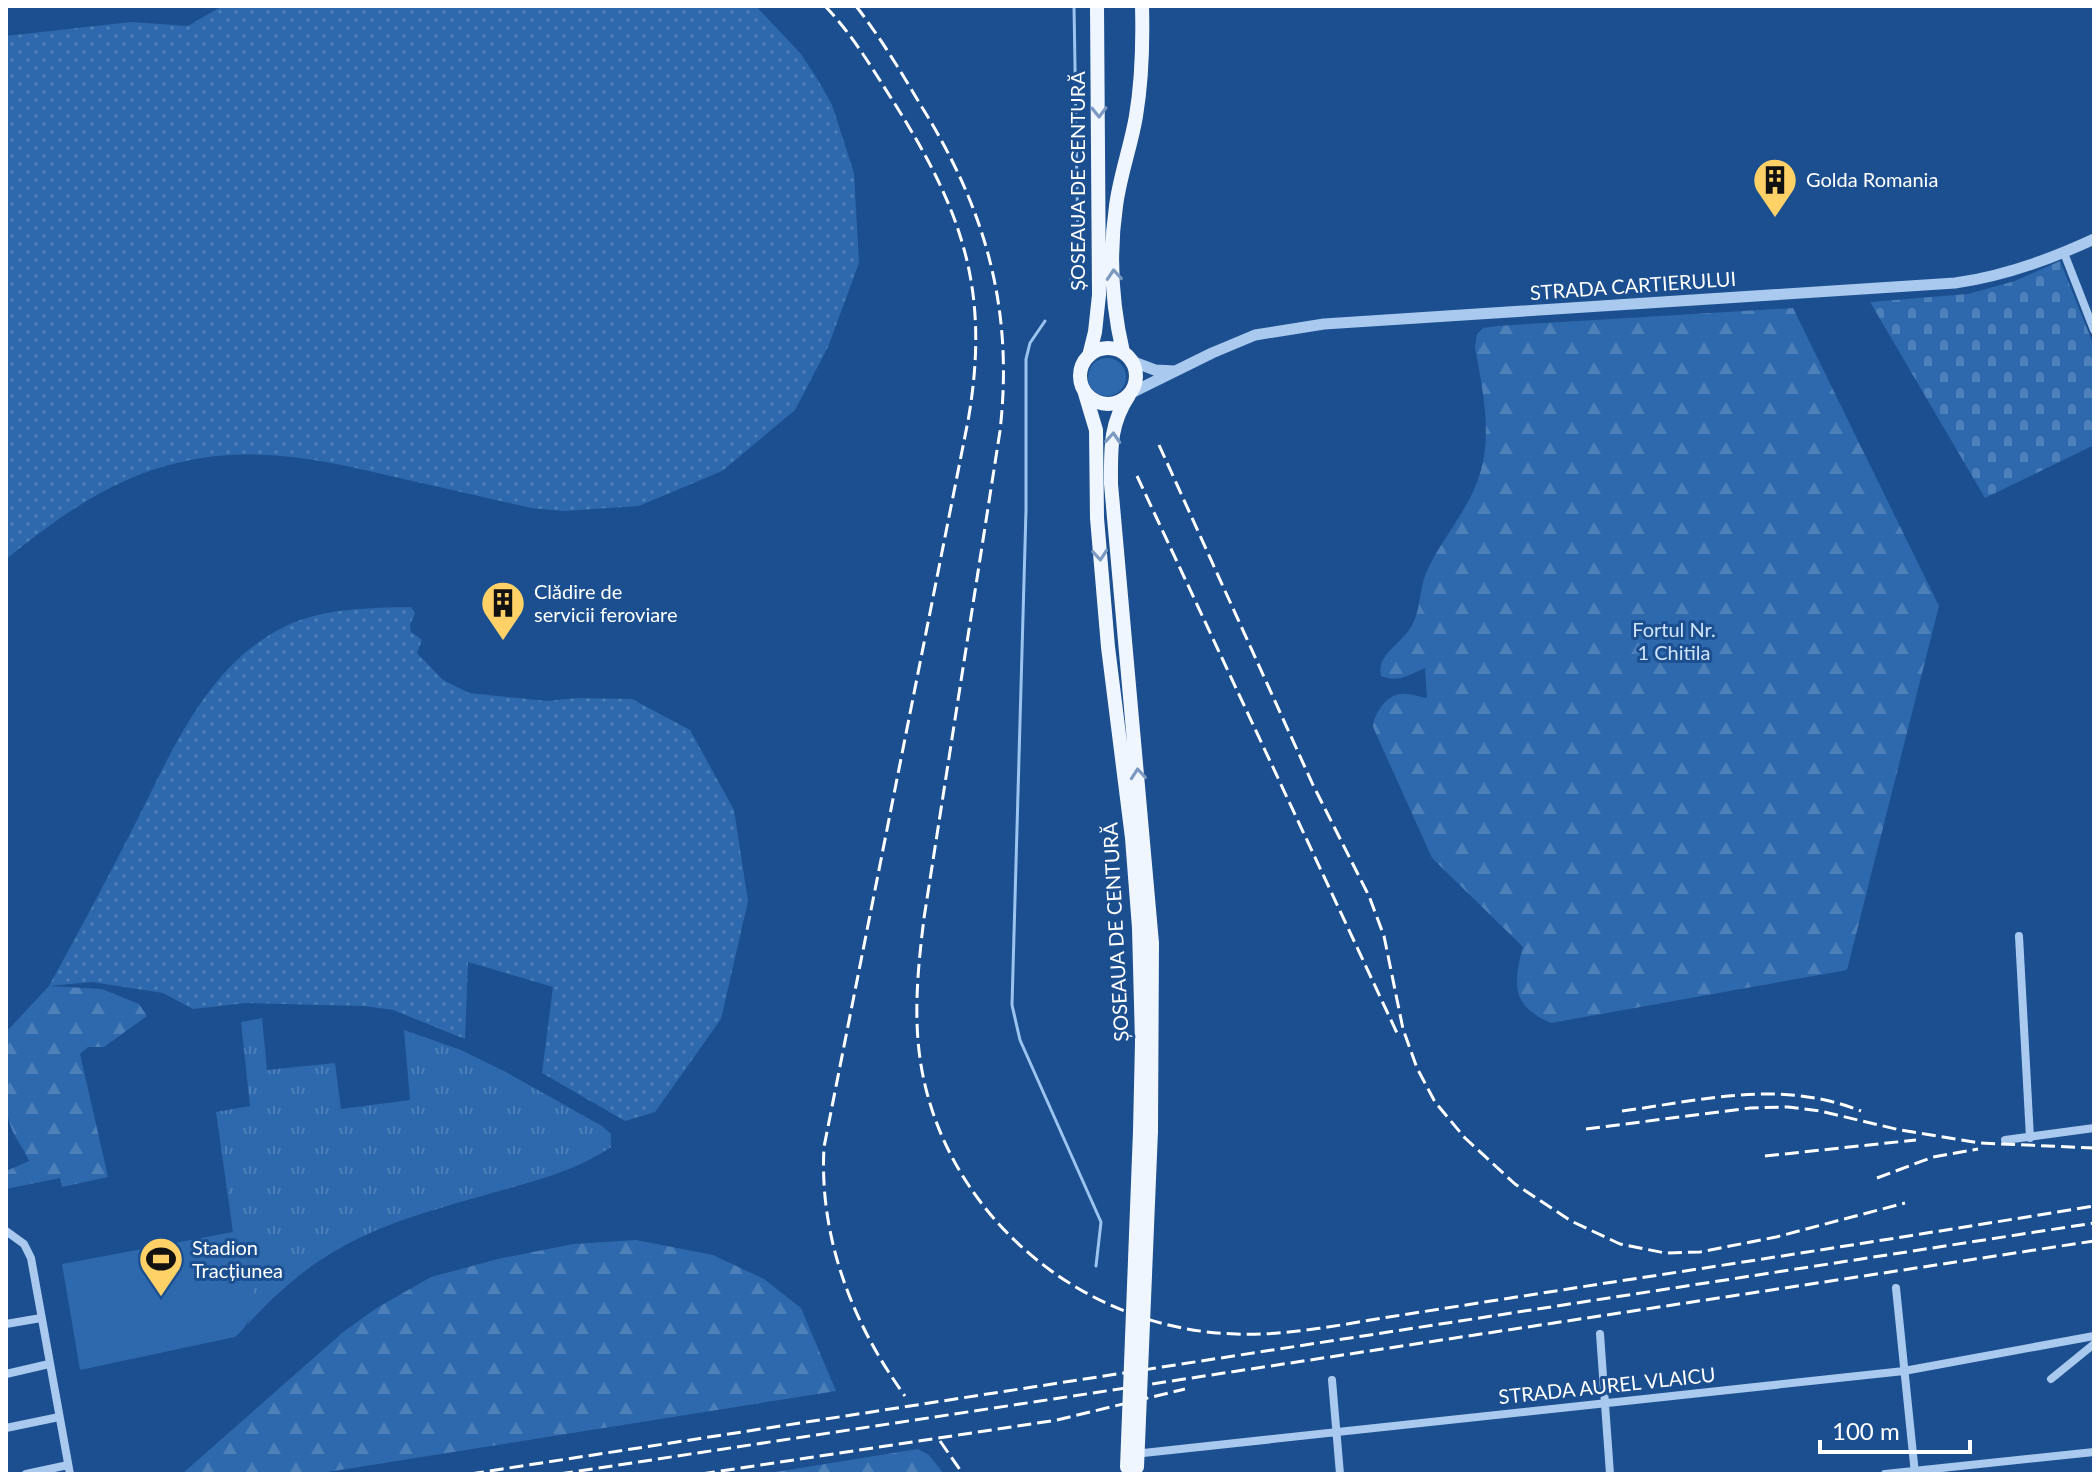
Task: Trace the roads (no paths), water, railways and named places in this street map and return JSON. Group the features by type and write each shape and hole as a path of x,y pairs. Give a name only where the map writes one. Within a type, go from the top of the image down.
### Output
{"main road":[{"name":"ȘOSEAUA DE CENTURĂ","path":"1097,6 1099,295 1095,332 1089,356 1080,374 1096,430 1097,518 1108,647 1132,838 1145,1131"},
{"name":"ȘOSEAUA DE CENTURĂ","path":"1130,1468 1154,978 1111,484 1112,430 1130,394 1136,372 1127,357 1116,314 1113,233 1119,186 1128,157 1139,94 1143,48 1142,6"},
{"path":"1089,356 1109,348 1127,357"},
{"path":"1084,390 1089,397 1105,404 1114,404 1130,394"}],"street":[{"name":"STRADA CARTIERULUI","path":"1130,394 1232,343 1282,329 1955,283 2014,271 2094,239"},
{"path":"2064,253 2094,330"},
{"path":"1127,357 1155,370 1175,371"},
{"path":"2019,936 2030,1138"},
{"path":"2005,1140 2094,1128"},
{"path":"6,1231 29,1250 69,1469 26,1474"},
{"path":"1896,1288 1915,1472"},
{"path":"6,1324 41,1318"},
{"path":"1600,1334 1610,1474"},
{"name":"STRADA AUREL VLAICU","path":"1130,1468 1336,1431 1904,1371 2094,1336"},
{"path":"2051,1379 2094,1344"},
{"path":"6,1374 49,1364"},
{"path":"1332,1380 1340,1474"},
{"path":"6,1428 59,1417"},
{"path":"1885,1474 2094,1452"}],"waterway":[{"path":"1071,280 1078,245 1074,6"},
{"path":"1045,321 1030,343 1026,359 1026,510 1012,1005 1020,1040 1101,1222 1096,1266"}],"railway":[{"path":"825,6 869,64 937,179 965,253 973,291 976,331 968,421 824,1147 827,1214 843,1278 869,1339 905,1396"},
{"path":"856,6 905,79 962,182 978,220 998,300 1003,342 1000,431 924,918 918,973 917,1028 921,1065 935,1120 959,1170 991,1215 1030,1255 1076,1287 1126,1312 1180,1327 1236,1334 1274,1333 2094,1206"},
{"path":"1159,445 1313,785 1369,896 1384,936 1403,1029 1417,1068 1435,1102 1465,1138 1515,1184 1571,1221 1620,1244 1665,1253 1700,1252 1776,1237 1905,1203"},
{"path":"1137,476 1397,1033"},
{"path":"1622,1111 1713,1098 1772,1094 1831,1101 1861,1111"},
{"path":"1586,1129 1750,1108 1788,1107 1980,1143 2094,1148"},
{"path":"1765,1156 1916,1140"},
{"path":"1877,1178 1933,1157 1978,1149"},
{"path":"470,1474 2094,1223"},
{"path":"559,1474 2094,1241"},
{"path":"701,1474 1057,1420 1185,1389"},
{"path":"940,1441 963,1474"}],"place":[{"name":"Golda Romania","path":"1775,219"},
{"name":"Clădire de servicii feroviare","path":"503,642"},
{"name":"Stadion Tracțiunea","path":"161,1298"}],"park label":[{"name":"Fortul Nr. 1 Chitila","path":"1674,642"}]}
